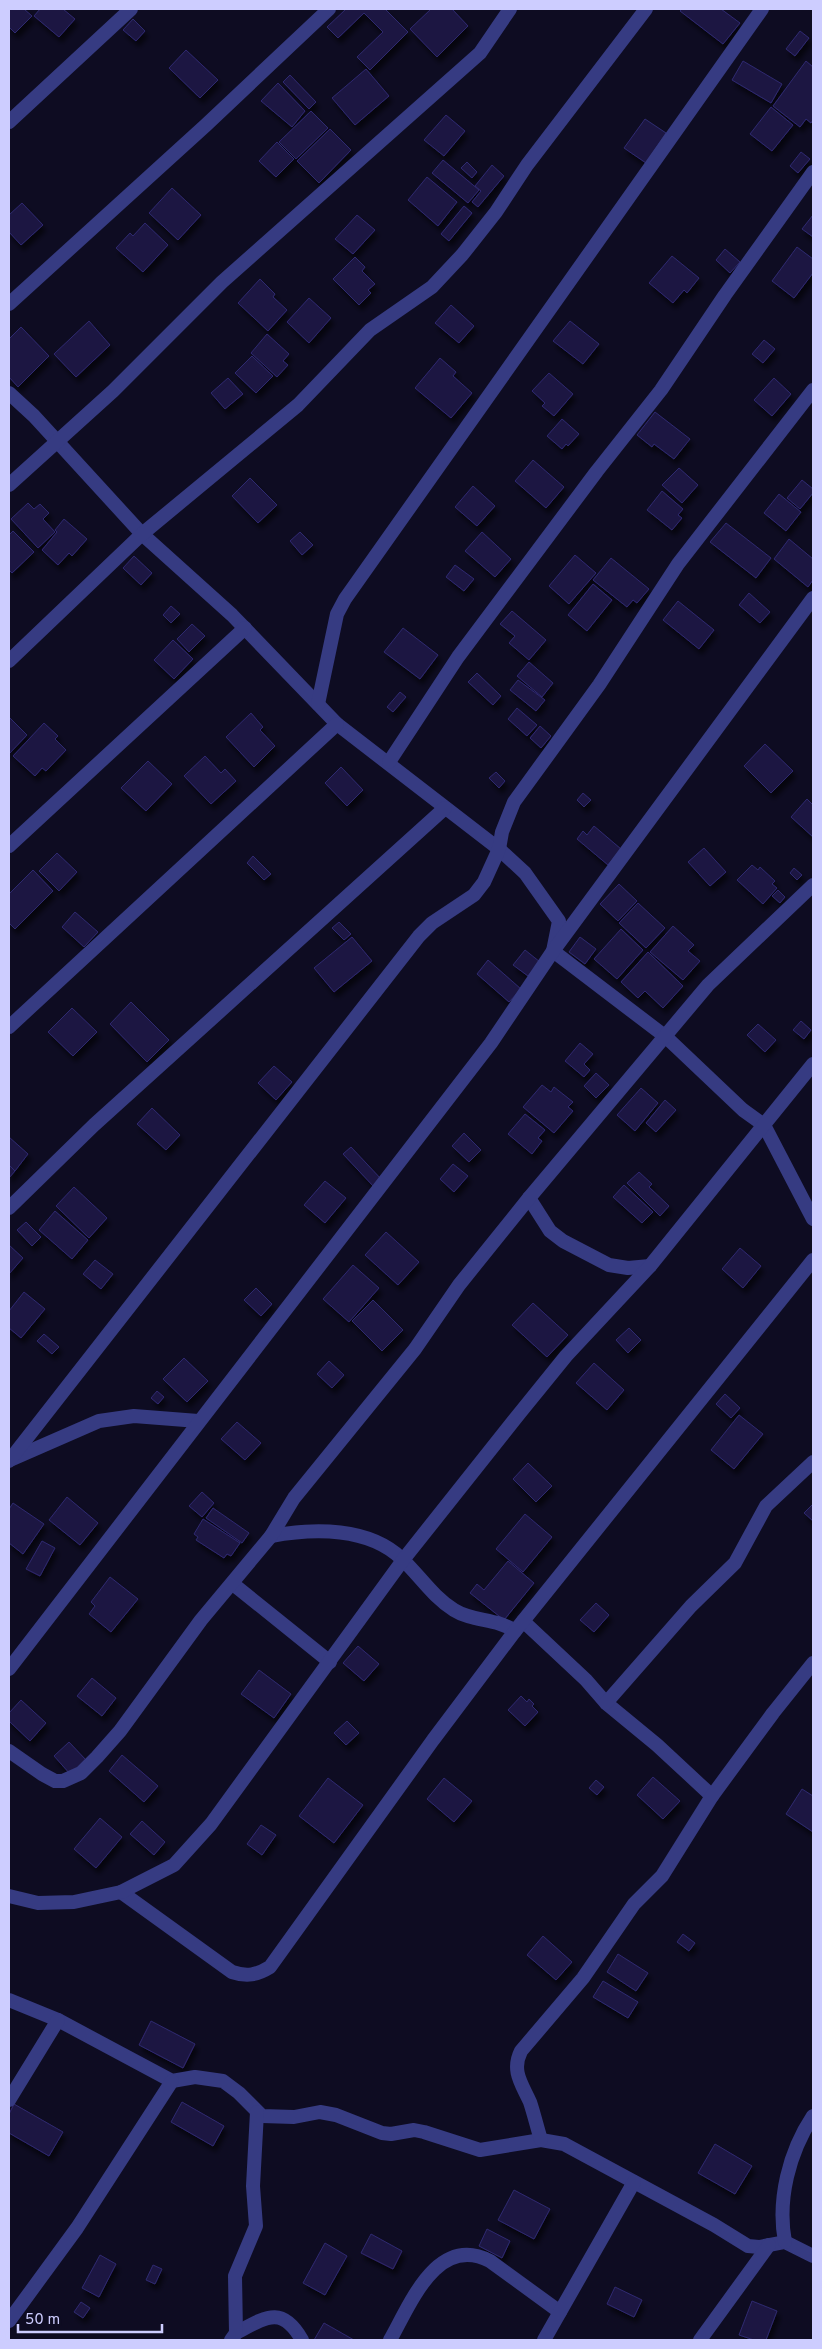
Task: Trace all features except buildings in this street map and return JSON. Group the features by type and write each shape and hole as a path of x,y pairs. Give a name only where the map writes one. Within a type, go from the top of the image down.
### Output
{"street":[{"path":"9,122 131,9"},
{"path":"9,304 206,125 329,9"},
{"path":"9,485 56,440 119,385 222,282 480,53 510,9"},
{"path":"9,661 142,534 298,405 376,325 432,287 462,255 496,212 527,165 646,9"},
{"path":"318,704 337,614 345,599 762,9"},
{"path":"389,762 458,657 597,471 661,390 725,295 813,172"},
{"path":"9,1461 419,936 432,923 474,895 484,882 499,849 502,832 514,802 599,685 678,564 813,390"},
{"path":"9,393 56,440 142,534 245,628 337,724 389,762 499,849 525,873 559,921 553,950"},
{"path":"9,1669 198,1421 491,1043 553,950 813,598"},
{"path":"9,846 245,628"},
{"path":"9,1028 337,724"},
{"path":"9,1208 94,1125 445,808"},
{"path":"9,1751 55,1781 70,1780 81,1772 120,1731 201,1620 233,1584 271,1536 294,1498 415,1349 459,1285 529,1198 708,986 731,961 813,885"},
{"path":"553,950 666,1037 743,1110 764,1125 813,1219"},
{"path":"9,1896 38,1903 74,1902 121,1892 174,1865 212,1824 403,1560 566,1356 650,1266 813,1064"},
{"path":"529,1198 550,1231 563,1241 608,1265 628,1268 650,1266"},
{"path":"121,1892 232,1972 247,1976 259,1974 270,1967 433,1740 519,1626 813,1260"},
{"path":"9,1461 65,1434 99,1421 134,1416 198,1421"},
{"path":"606,1703 691,1606 735,1563 766,1506 813,1462"},
{"path":"271,1536 320,1530 343,1533 393,1551 436,1597 455,1611 468,1617 519,1626 562,1656 606,1703 656,1744 712,1796"},
{"path":"233,1584 330,1662"},
{"path":"541,2140 530,2102 516,2072 516,2060 521,2051 583,1978 612,1933 634,1904 662,1876 712,1796 813,1663"},
{"path":"9,2000 58,2020 172,2081 194,2077 222,2081 239,2093 262,2116 294,2117 320,2112 336,2115 382,2133 391,2134 414,2130 480,2150 541,2140 564,2144 578,2150 748,2246 759,2247 785,2242 813,2256"},
{"path":"9,2100 58,2020"},
{"path":"9,2321 76,2228 172,2081"},
{"path":"257,2112 253,2186 253,2215 256,2226 235,2276 234,2337 272,2316 281,2317 294,2325 302,2340"},
{"path":"785,2242 783,2230 789,2164 813,2116"},
{"path":"544,2340 634,2182"},
{"path":"700,2340 769,2245"},
{"path":"390,2340 425,2279 438,2265 466,2253 478,2254 490,2261 560,2312"}]}
